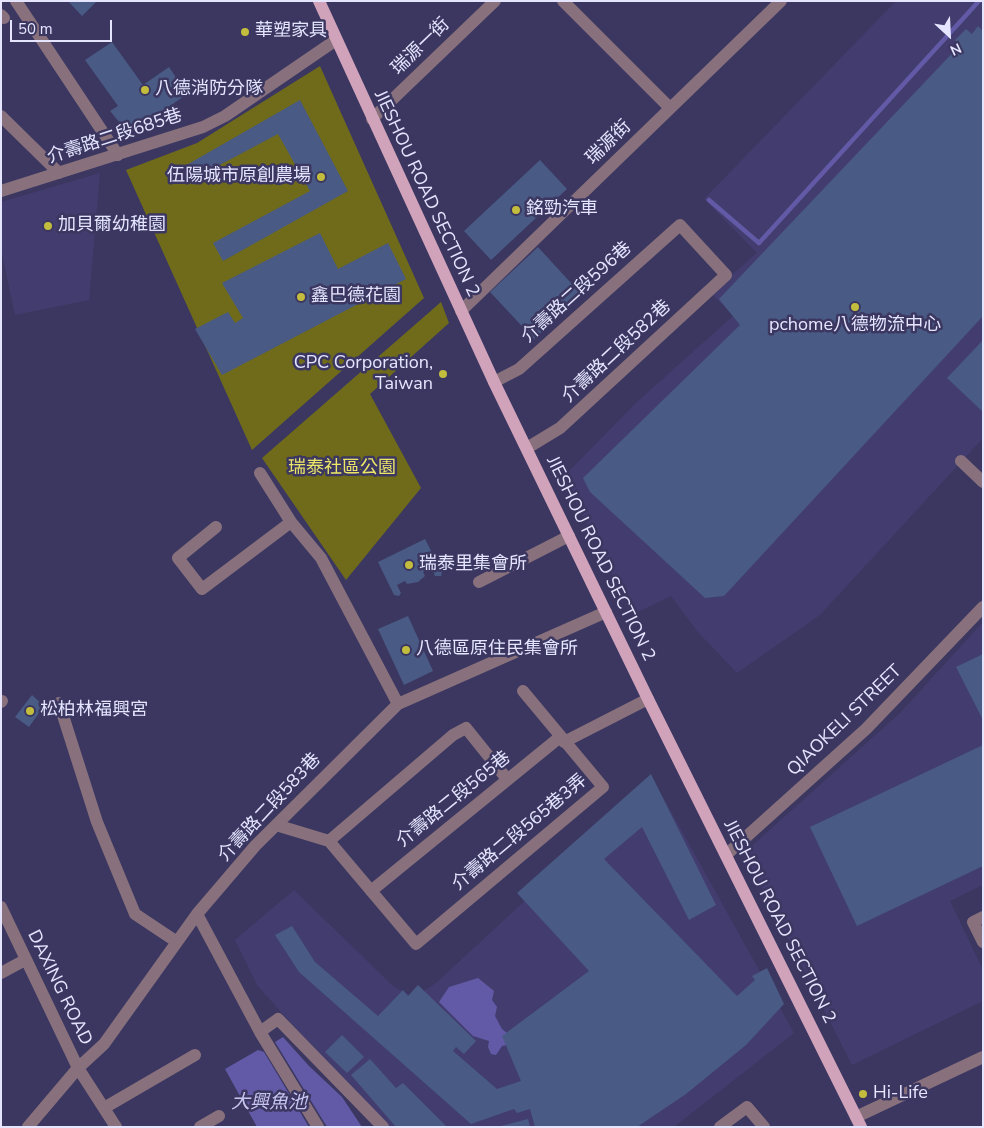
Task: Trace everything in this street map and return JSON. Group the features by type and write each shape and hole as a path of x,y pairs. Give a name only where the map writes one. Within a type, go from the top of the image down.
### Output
{"main road":[{"name":"JIESHOU ROAD SECTION 2","path":"320,1 372,119 494,382 648,699 859,1122"}],"street":[{"path":"16,1 118,155"},
{"name":"瑞源一街","path":"372,119 495,1"},
{"path":"563,1 670,108"},
{"name":"瑞源街","path":"461,311 781,1"},
{"name":"介壽路二段685巷","path":"1,191 203,127 225,116 336,40"},
{"path":"1,116 59,173"},
{"name":"介壽路二段582巷","path":"527,448 560,428 726,275 680,225"},
{"name":"介壽路二段596巷","path":"494,382 518,369 680,225"},
{"path":"961,461 983,482"},
{"path":"260,473 291,522 321,558 398,704"},
{"path":"216,527 178,558 202,589 291,522"},
{"path":"479,582 569,536"},
{"name":"QIAOKELI STREET","path":"726,855 866,730 983,607"},
{"name":"介壽路二段583巷","path":"78,1068 104,1044 197,914 276,825 398,704 606,612"},
{"path":"523,691 562,739"},
{"name":"介壽路二段565巷","path":"371,891 507,779 562,739 648,699"},
{"path":"59,703 97,822 135,914 177,942"},
{"path":"328,842 453,735 466,728 507,779"},
{"name":"介壽路二段565巷3弄","path":"371,891 416,944 603,787 562,739"},
{"path":"276,825 328,842 371,891"},
{"name":"DAXING ROAD","path":"1,907 78,1068 28,1127"},
{"path":"197,914 260,1032 318,1127"},
{"path":"978,920 983,942"},
{"path":"1,973 26,960"},
{"path":"260,1032 278,1019 383,1127"},
{"path":"104,1108 195,1055"},
{"path":"859,1122 983,1057"},
{"path":"78,1068 116,1127"},
{"path":"720,1127 747,1108 764,1127"},
{"path":"200,1127 219,1116"}],"shaded area":[{"name":"pchome八德物流中心","path":"896,1 983,1 983,438 820,615 737,673 697,631 671,596 636,613 617,584 563,477 638,401 733,316 711,293 757,253 704,199"},
{"name":"加貝爾幼稚園","path":"100,173 89,300 15,315 1,249 1,202"},
{"path":"983,622 983,885 950,901 983,970 983,1001 852,1065 744,853 900,713"},
{"path":"654,781 794,1033 674,1127 383,1127 257,985 235,940 294,890 393,986 414,997 436,983"}],"green space":[{"path":"320,66 424,298 252,450 126,170 197,143"},
{"name":"瑞泰社區公園","path":"441,302 449,323 370,394 421,488 346,580 262,458"}],"water":[{"path":"478,978 494,991 492,1000 497,1007 495,1016 502,1029 507,1033 507,1045 502,1046 496,1055 491,1054 488,1047 489,1041 473,1036 439,1002 449,987"},
{"name":"大興魚池","path":"283,1037 309,1066 342,1097 362,1127 327,1127 275,1042"},
{"name":"大興魚池","path":"258,1050 264,1052 309,1127 257,1127 225,1069"}],"building":[{"path":"68,1 97,1 82,16"},
{"name":"pchome八德物流中心","path":"978,26 983,31 983,316 724,596 705,598 590,492 583,478 740,325 719,299 960,45 955,40 966,29 972,34"},
{"name":"八德消防分隊","path":"112,42 143,85 169,67 187,94 160,113 164,120 141,134 124,128 110,111 118,106 85,60"},
{"name":"伍陽城市原創農場","path":"300,100 348,191 223,261 213,243 310,191 278,134 184,184 176,171"},
{"name":"銘勁汽車","path":"540,160 567,189 491,260 464,231"},
{"name":"鑫巴德花園","path":"320,233 338,269 388,243 406,279 222,375 195,329 228,312 235,323 243,318 222,283"},
{"path":"538,247 582,295 534,339 490,292"},
{"path":"983,340 983,412 947,378"},
{"name":"瑞泰里集會所","path":"425,539 442,572 441,576 435,576 432,569 423,572 425,576 418,582 407,584 405,581 397,585 401,593 399,596 394,595 378,562"},
{"name":"八德區原住民集會所","path":"408,616 433,671 404,685 378,629"},
{"path":"983,654 983,720 956,667"},
{"name":"松柏林福興宮","path":"32,695 44,706 29,727 15,717"},
{"path":"983,745 983,866 857,926 810,827"},
{"path":"651,774 716,905 689,920 642,827 604,859 737,996 755,980 752,976 767,968 784,1004 746,1045 686,1094 637,1127 535,1127 530,1109 517,1113 514,1109 471,1124 299,972 275,935 292,926 315,962 378,1016 403,990 408,996 418,985 476,1041 464,1054 456,1047 453,1051 497,1089 521,1081 502,1036 589,971 517,893"},
{"path":"342,1035 364,1057 347,1073 325,1052"},
{"path":"370,1059 396,1088 403,1083 447,1127 396,1127 351,1075"},
{"path":"528,1119 530,1127 501,1127 501,1126"}],"waterway":[{"path":"709,200 759,243 979,1"}],"place":[{"name":"華塑家具","path":"245,32"},
{"name":"八德消防分隊","path":"145,90"},
{"name":"伍陽城市原創農場","path":"321,177"},
{"name":"銘勁汽車","path":"516,210"},
{"name":"加貝爾幼稚園","path":"48,226"},
{"name":"鑫巴德花園","path":"301,297"},
{"name":"pchome八德物流中心","path":"855,307"},
{"name":"CPC Corporation, Taiwan","path":"443,374"},
{"name":"瑞泰里集會所","path":"409,565"},
{"name":"八德區原住民集會所","path":"406,650"},
{"name":"松柏林福興宮","path":"30,711"},
{"name":"Hi-Life","path":"863,1094"}]}
